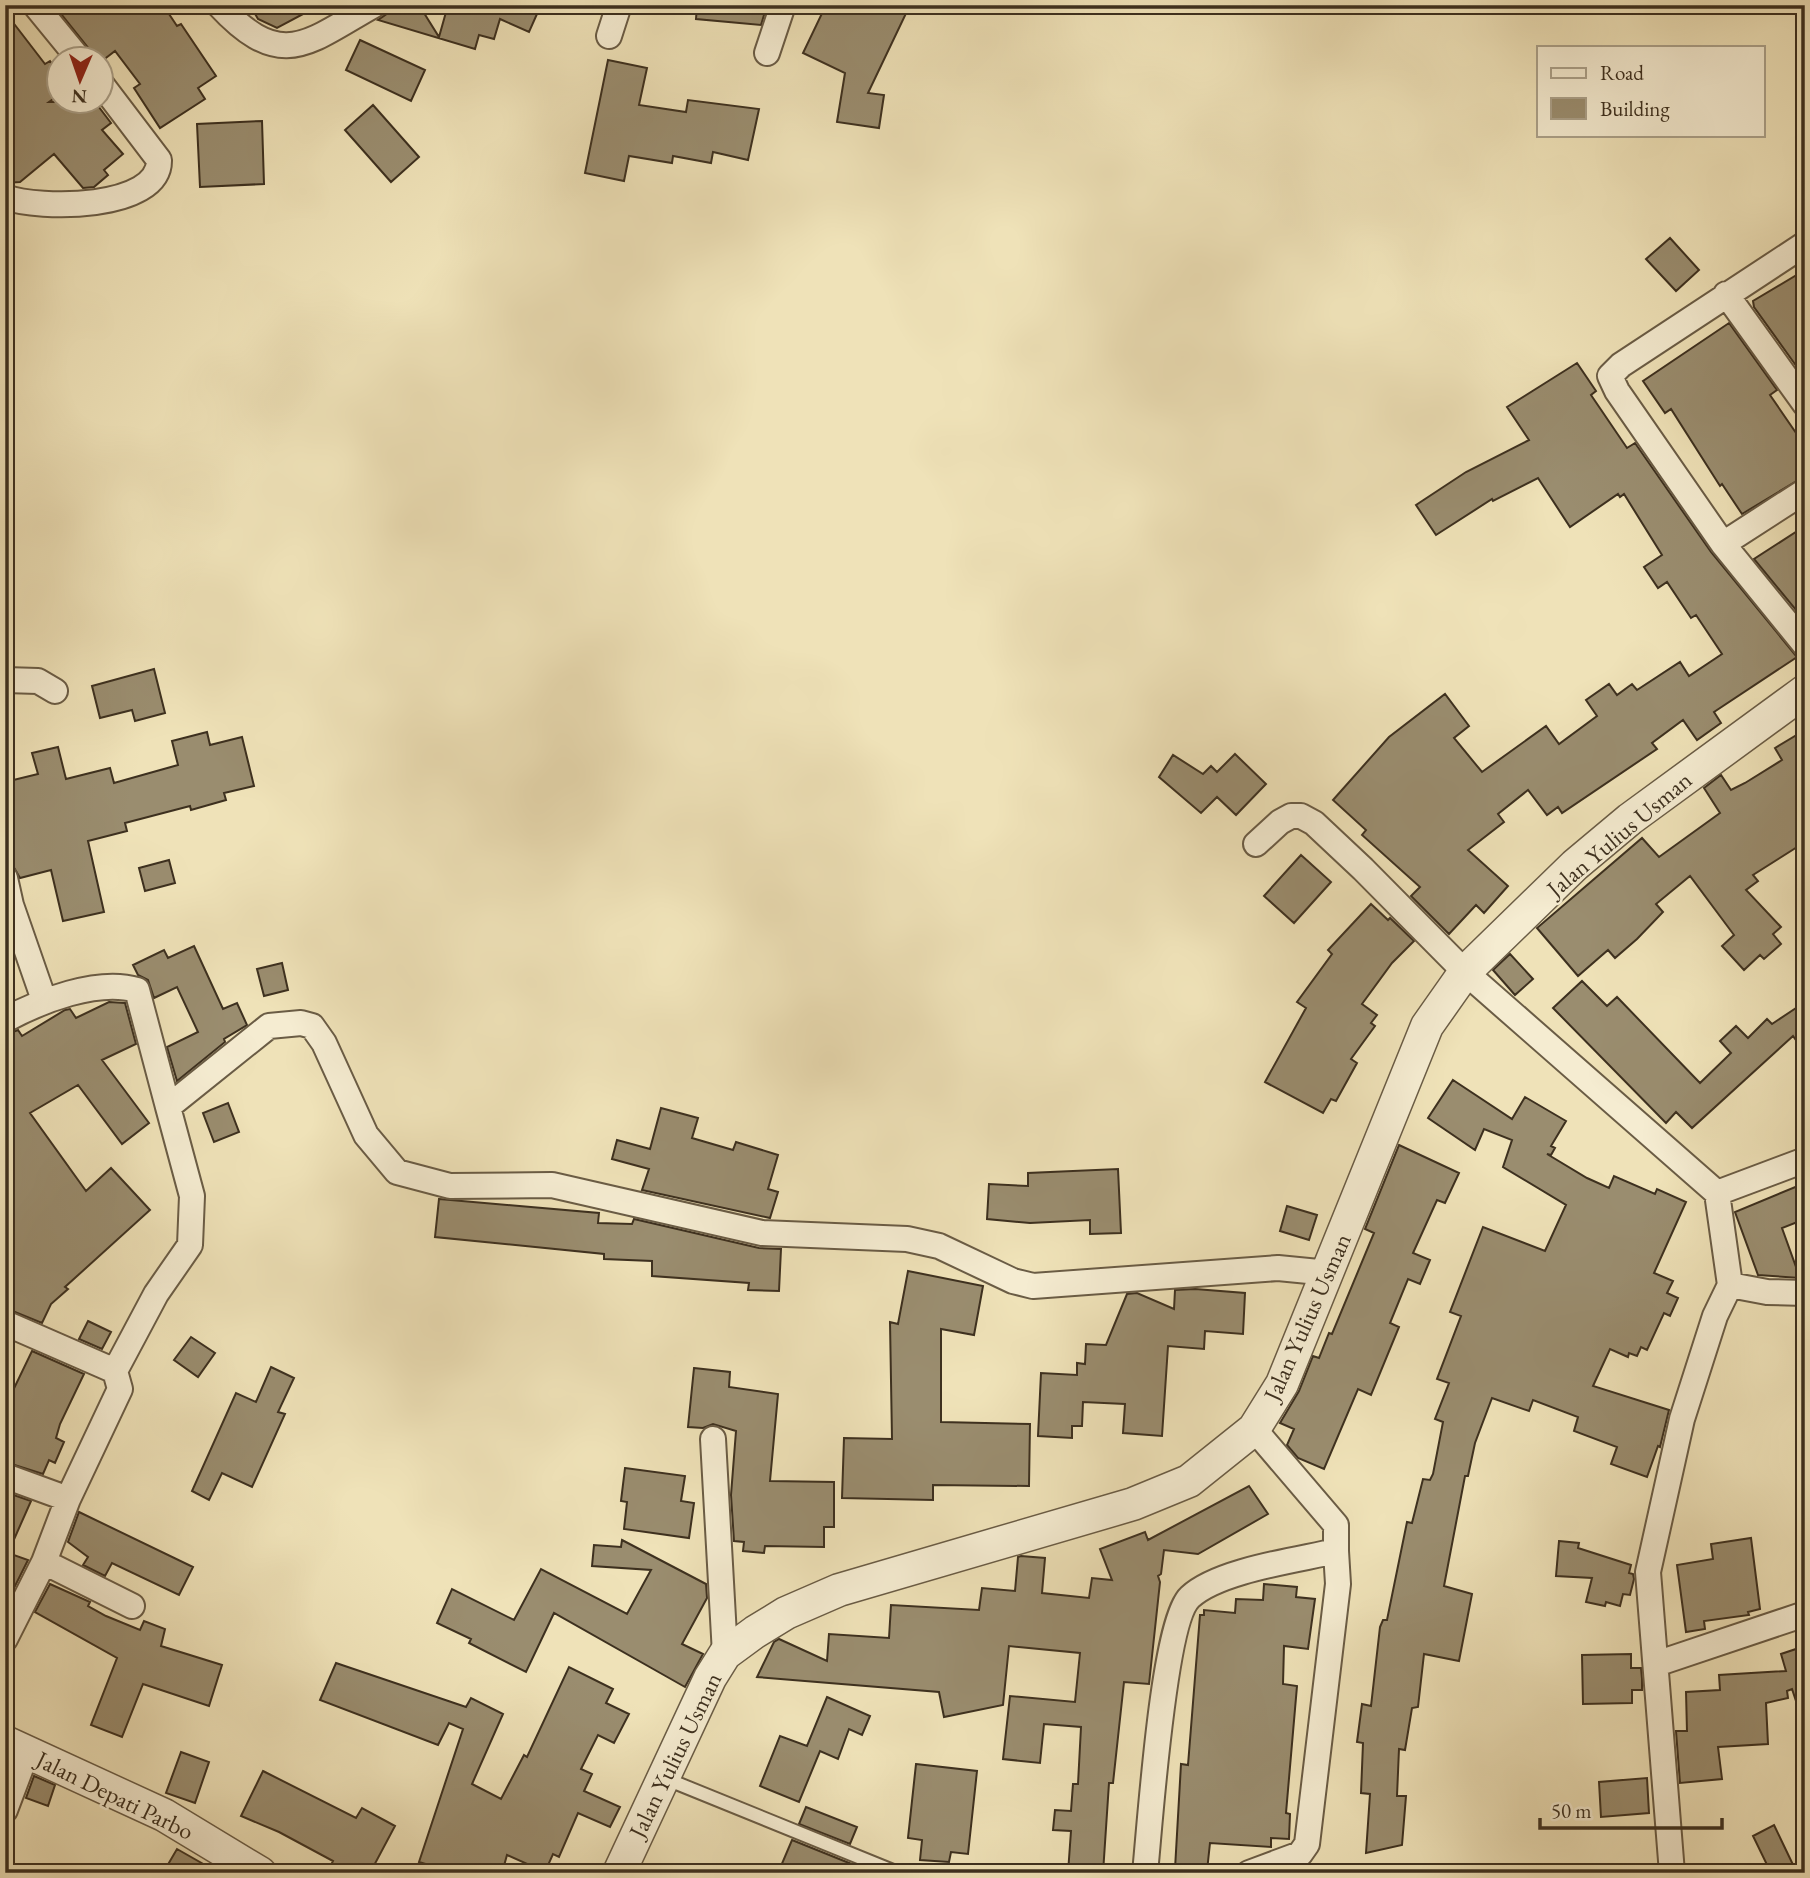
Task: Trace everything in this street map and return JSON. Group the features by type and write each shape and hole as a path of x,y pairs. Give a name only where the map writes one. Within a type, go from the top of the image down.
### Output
{"street":[{"path":"35,5 69,46"},
{"path":"219,5 264,40 289,47 313,39 374,5"},
{"path":"609,36 619,5"},
{"path":"767,53 783,5"},
{"path":"5,197 39,205 123,198 151,184 159,172 159,160 116,102"},
{"path":"1805,244 1621,365 1610,376 1617,391 1723,544 1805,645"},
{"path":"1726,294 1805,404"},
{"path":"1723,544 1805,491"},
{"path":"5,680 38,681 55,691"},
{"name":"Jalan Yulius Usman","path":"619,1873 661,1777 710,1678 725,1654 786,1613 839,1590 1133,1504 1189,1481 1254,1429 1282,1384 1427,1026 1465,972 1575,865 1630,819 1805,691"},
{"path":"1256,844 1280,822 1301,816 1363,869 1465,972 1717,1193 1730,1285 1715,1316 1682,1419 1648,1572 1672,1873"},
{"path":"5,878 11,905 44,1000"},
{"path":"5,1020 44,1000 121,985 137,990 192,1196 190,1245 156,1294 115,1371 120,1389 113,1407 68,1499 44,1562 5,1639"},
{"path":"168,1107 269,1026 301,1023 312,1026 324,1043 366,1135 397,1172 450,1186 552,1185 762,1233 907,1239 939,1246 1013,1280 1033,1286 1278,1268 1329,1273"},
{"path":"1717,1193 1805,1160"},
{"path":"1730,1285 1767,1292 1805,1293"},
{"path":"5,1322 115,1371"},
{"path":"1250,1873 1300,1854 1307,1844 1338,1584 1336,1525 1254,1429"},
{"path":"713,1440 725,1654"},
{"path":"5,1476 68,1499"},
{"path":"1145,1873 1169,1653 1178,1616 1189,1598 1206,1586 1257,1568 1336,1551"},
{"path":"44,1562 132,1606"},
{"path":"1656,1664 1805,1614"},
{"path":"5,1810 16,1747"},
{"name":"Jalan Depati Parbo","path":"16,1747 164,1815 260,1873"}],"lane":[{"path":"661,1777 898,1873"}],"building":[{"path":"54,5 163,5 177,26 181,24 216,76 198,88 205,99 160,128 134,88 140,84 116,52 116,46 87,46"},
{"path":"250,5 320,5 277,28 258,19"},
{"path":"400,5 419,5 439,37 448,5 541,5 529,32 500,19 494,39 479,35 475,49 378,20"},
{"path":"697,5 767,5 761,25 696,19"},
{"path":"826,5 910,5 868,93 884,95 879,128 837,122 845,73 803,53"},
{"path":"5,12 46,63 46,116 106,116 111,123 102,130 123,154 104,170 108,175 94,187 83,188 54,154 20,182 5,183"},
{"path":"360,40 425,70 411,101 346,70"},
{"path":"608,60 647,68 639,105 686,112 688,100 759,109 748,160 713,152 711,163 673,156 672,163 629,156 624,181 585,173"},
{"path":"373,105 419,157 391,182 345,130"},
{"path":"262,121 264,184 200,187 197,124"},
{"path":"1670,238 1699,270 1676,291 1646,259"},
{"path":"1805,270 1805,372 1802,374 1754,307 1753,301"},
{"path":"1729,323 1777,390 1770,395 1805,446 1805,476 1742,514 1722,484 1720,486 1671,409 1665,413 1643,381"},
{"path":"1577,363 1596,391 1591,395 1627,448 1635,443 1711,552 1797,657 1714,712 1721,723 1697,740 1683,720 1652,743 1657,749 1562,813 1558,807 1547,815 1528,790 1498,814 1504,822 1468,850 1508,886 1484,913 1476,905 1449,934 1411,896 1420,887 1362,835 1366,830 1333,800 1389,737 1445,694 1469,726 1454,738 1482,772 1546,726 1559,744 1597,716 1586,700 1609,684 1617,695 1632,684 1637,690 1680,662 1689,676 1722,654 1696,615 1691,618 1667,582 1658,588 1644,567 1662,555 1624,494 1620,497 1618,494 1570,527 1538,478 1493,501 1492,499 1436,535 1416,505 1466,472 1529,440 1507,407"},
{"path":"1805,526 1805,621 1754,559"},
{"path":"154,669 165,713 135,721 132,710 100,718 92,686"},
{"path":"1805,730 1805,842 1753,875 1758,881 1746,890 1781,927 1773,934 1781,944 1764,959 1760,955 1744,970 1722,946 1734,935 1690,876 1656,904 1663,912 1637,939 1615,958 1608,950 1578,976 1537,928 1642,838 1659,857 1720,813 1704,788 1721,775 1731,790 1745,783 1782,760 1775,748"},
{"path":"207,732 210,745 242,737 254,786 224,793 226,800 191,810 190,806 125,823 127,831 88,841 104,912 63,921 51,870 20,878 13,866 5,836 5,782 38,774 32,753 58,747 66,779 110,768 114,783 178,765 172,741"},
{"path":"1235,754 1266,784 1236,815 1217,797 1201,813 1159,777 1173,755 1203,774 1211,766 1217,772"},
{"path":"1301,855 1331,882 1294,923 1264,896"},
{"path":"169,860 175,883 145,891 139,868"},
{"path":"1371,904 1414,941 1392,963 1362,1004 1377,1015 1371,1023 1375,1026 1351,1059 1357,1063 1336,1101 1331,1099 1323,1113 1265,1082 1306,1008 1297,1002 1332,954 1328,950"},
{"path":"194,946 223,1009 237,1003 247,1025 224,1039 225,1042 177,1081 167,1047 198,1032 177,987 154,998 148,980 138,975 133,965 164,950 168,958"},
{"path":"1510,954 1533,979 1515,995 1493,970"},
{"path":"282,963 288,990 264,996 257,969"},
{"path":"1582,981 1607,1006 1617,997 1700,1083 1731,1053 1720,1041 1736,1026 1748,1038 1767,1019 1772,1024 1805,1002 1805,1053 1793,1036 1692,1128 1676,1112 1666,1123 1553,1008"},
{"path":"109,1002 125,1003 136,1044 102,1060 149,1123 122,1144 78,1085 30,1113 86,1191 111,1168 150,1210 65,1287 68,1289 51,1304 42,1323 5,1308 5,1035 18,1030 22,1036 65,1010 70,1009 76,1018"},
{"path":"1453,1080 1512,1119 1525,1097 1566,1121 1551,1146 1555,1148 1551,1155 1547,1154 1587,1178 1609,1188 1614,1176 1655,1194 1657,1189 1686,1202 1654,1273 1673,1281 1667,1293 1678,1298 1670,1316 1664,1313 1647,1350 1641,1347 1637,1356 1629,1353 1628,1357 1610,1349 1593,1386 1669,1410 1660,1447 1658,1446 1647,1477 1611,1464 1617,1447 1574,1431 1578,1417 1533,1400 1529,1411 1492,1398 1475,1443 1468,1476 1465,1476 1444,1586 1472,1594 1459,1661 1424,1654 1418,1707 1412,1708 1405,1750 1399,1749 1397,1796 1406,1796 1402,1845 1366,1853 1370,1794 1361,1793 1363,1743 1357,1742 1362,1704 1371,1706 1380,1627 1383,1620 1387,1620 1407,1522 1412,1523 1423,1479 1430,1480 1433,1474 1443,1422 1435,1419 1449,1383 1437,1379 1461,1316 1450,1312 1483,1227 1545,1251 1566,1205 1503,1167 1512,1140 1484,1129 1475,1150 1428,1118"},
{"path":"228,1103 239,1132 214,1142 203,1113"},
{"path":"661,1108 698,1118 692,1138 733,1150 736,1142 778,1155 768,1189 778,1192 770,1218 642,1190 649,1169 612,1159 617,1140 650,1149"},
{"path":"1399,1145 1459,1173 1445,1203 1437,1200 1413,1253 1430,1260 1420,1284 1408,1279 1390,1323 1399,1327 1371,1395 1358,1389 1324,1469 1298,1458 1287,1445 1294,1429 1280,1423 1299,1391 1313,1356 1319,1358 1329,1333 1332,1334 1374,1233 1365,1229"},
{"path":"1118,1169 1121,1233 1090,1234 1090,1220 1030,1223 987,1219 989,1184 1028,1186 1028,1173"},
{"path":"1805,1183 1805,1219 1782,1228 1800,1278 1758,1275 1735,1212"},
{"path":"439,1199 599,1213 598,1223 632,1224 634,1219 759,1248 781,1249 779,1291 748,1290 749,1283 652,1276 652,1261 604,1259 604,1254 435,1237"},
{"path":"1287,1206 1317,1215 1309,1240 1280,1231"},
{"path":"908,1271 983,1286 974,1335 941,1329 941,1422 1030,1424 1029,1486 933,1485 933,1500 842,1498 844,1438 892,1439 890,1322 898,1324"},
{"path":"1175,1290 1245,1293 1243,1334 1205,1331 1204,1349 1168,1346 1162,1436 1123,1433 1125,1404 1083,1402 1082,1426 1072,1426 1072,1438 1038,1436 1041,1373 1077,1375 1077,1363 1085,1364 1086,1344 1106,1345 1127,1294 1137,1293 1174,1309"},
{"path":"88,1321 111,1332 102,1349 79,1339"},
{"path":"191,1337 215,1353 198,1377 174,1360"},
{"path":"32,1351 84,1374 60,1424 56,1438 64,1442 55,1463 49,1460 43,1474 5,1462 5,1407"},
{"path":"271,1367 294,1378 278,1412 285,1414 252,1487 222,1473 209,1500 192,1491 236,1393 256,1402"},
{"path":"694,1368 730,1372 729,1387 778,1394 770,1481 834,1482 834,1527 824,1527 824,1547 765,1546 764,1553 743,1551 744,1542 734,1541 731,1495 736,1431 713,1424 703,1428 688,1427"},
{"path":"625,1468 685,1476 681,1501 694,1503 689,1538 624,1529 627,1502 621,1501"},
{"path":"1249,1486 1268,1514 1198,1554 1164,1550 1161,1574 1158,1576 1160,1582 1149,1684 1124,1682 1113,1783 1109,1783 1103,1873 1068,1873 1071,1831 1053,1830 1055,1810 1071,1811 1073,1784 1078,1784 1081,1727 1044,1724 1040,1763 1003,1759 1010,1696 1075,1702 1080,1653 1009,1646 1003,1705 944,1717 939,1692 757,1677 774,1642 779,1639 827,1661 829,1634 889,1638 891,1605 979,1610 982,1588 1015,1591 1018,1557 1021,1556 1045,1558 1042,1593 1089,1598 1092,1578 1112,1580 1100,1549 1145,1532 1148,1540"},
{"path":"5,1492 31,1501 8,1553 28,1560 5,1606"},
{"path":"79,1512 193,1567 179,1595 112,1563 105,1576 83,1565 88,1557 68,1542"},
{"path":"1751,1538 1760,1609 1748,1612 1749,1615 1704,1621 1705,1629 1686,1632 1677,1565 1713,1559 1711,1544"},
{"path":"622,1540 706,1584 707,1598 682,1644 703,1654 685,1687 554,1613 526,1672 469,1643 471,1639 437,1623 452,1589 514,1620 541,1569 627,1614 651,1570 592,1566 594,1545 621,1547"},
{"path":"1559,1541 1579,1543 1578,1548 1631,1565 1629,1573 1633,1574 1634,1579 1630,1595 1623,1594 1620,1606 1606,1602 1605,1606 1586,1602 1592,1578 1556,1576"},
{"path":"50,1584 90,1602 88,1606 106,1616 140,1630 144,1621 165,1629 161,1646 222,1665 209,1706 143,1684 122,1737 91,1725 117,1658 35,1612"},
{"path":"1264,1584 1297,1587 1296,1597 1315,1599 1308,1649 1284,1646 1283,1684 1297,1686 1286,1813 1290,1814 1289,1839 1271,1838 1271,1847 1210,1843 1207,1871 1175,1869 1181,1764 1188,1765 1200,1615 1204,1615 1204,1610 1235,1613 1236,1599 1263,1600"},
{"path":"1805,1646 1805,1715 1801,1716 1792,1689 1787,1691 1788,1698 1766,1703 1768,1744 1718,1747 1722,1779 1680,1783 1676,1731 1687,1731 1686,1692 1720,1690 1719,1675 1786,1671 1781,1654"},
{"path":"1631,1654 1631,1668 1641,1668 1642,1679 1642,1690 1632,1690 1632,1703 1583,1704 1582,1655"},
{"path":"336,1663 466,1707 471,1698 503,1714 472,1784 501,1799 524,1755 527,1757 569,1667 613,1689 606,1703 629,1714 614,1743 598,1735 581,1769 592,1774 584,1791 620,1807 610,1827 578,1813 559,1857 553,1854 545,1872 507,1855 502,1873 441,1873 442,1869 419,1862 463,1729 449,1723 438,1745 320,1700"},
{"path":"827,1697 870,1716 862,1735 849,1729 838,1759 820,1751 799,1802 760,1786 780,1736 807,1746"},
{"path":"181,1752 209,1762 195,1803 166,1793"},
{"path":"916,1764 977,1771 968,1854 951,1852 949,1862 920,1860 922,1840 908,1838"},
{"path":"263,1771 356,1818 362,1808 395,1826 370,1873 327,1873 333,1861 279,1832 241,1816"},
{"path":"34,1776 55,1785 48,1806 26,1798"},
{"path":"1647,1778 1649,1813 1601,1817 1599,1782"},
{"path":"806,1807 857,1827 850,1844 799,1824"},
{"path":"1774,1825 1797,1873 1771,1873 1753,1836"},
{"path":"792,1840 874,1873 778,1873"},
{"path":"177,1849 219,1873 163,1873"}]}
